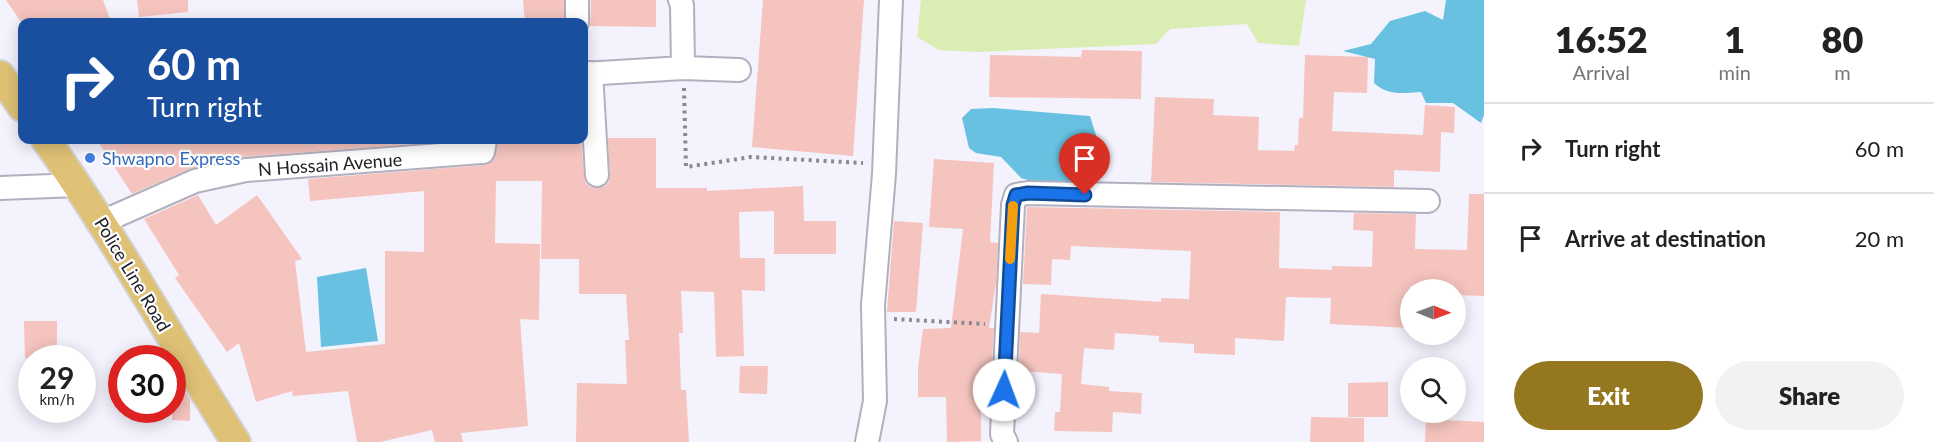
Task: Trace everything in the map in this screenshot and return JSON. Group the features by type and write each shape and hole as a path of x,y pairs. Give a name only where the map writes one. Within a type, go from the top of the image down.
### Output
{"main road":[{"path":"0,75 18,101"},
{"name":"Police Line Road","path":"48,144 102,222 236,442"}],"street":[{"path":"577,0 577,18"},
{"path":"680,0 683,68"},
{"path":"867,442 875,401 873,318 884,164 891,0"},
{"path":"588,74 683,68 738,70"},
{"path":"588,84 597,175"},
{"name":"N Hossain Avenue","path":"102,222 195,181 246,170 481,153 484,144"},
{"path":"0,188 78,185"},
{"path":"1006,442 1002,434 1013,205 1016,195 1028,193 1428,201"}],"path":[{"path":"683,68 686,167 751,157 884,164"},
{"path":"873,318 1007,325"}],"green space":[{"path":"921,0 1306,0 1299,46 1258,43 1247,24 1170,29 1156,44 976,52 939,50 917,37"}],"water":[{"path":"1446,0 1484,0 1484,115 1481,123 1453,103 1426,103 1421,92 1396,93 1379,87 1374,83 1375,59 1343,51 1371,44 1390,21 1425,11 1443,20"},
{"path":"993,108 1090,116 1101,151 1094,168 1086,178 1055,188 1021,178 1001,157 976,153 969,148 962,118 971,109"},
{"path":"366,268 378,341 321,347 317,277"}],"building":[{"path":"6,0 103,0 110,18 18,18"},
{"path":"137,0 188,0 188,12 139,17"},
{"path":"523,0 564,0 564,18 525,18"},
{"path":"591,0 656,0 656,27 590,26"},
{"path":"763,0 864,0 853,156 752,147"},
{"path":"1082,50 1142,51 1141,99 989,97 990,55 1081,57"},
{"path":"1305,55 1368,57 1367,93 1334,92 1332,131 1423,135 1425,105 1455,107 1454,133 1441,132 1440,172 1394,170 1394,187 1151,182 1155,97 1214,99 1213,115 1259,117 1258,150 1294,151 1295,145 1298,145 1299,118 1303,118"},
{"path":"608,138 656,138 656,188 707,188 707,191 803,186 804,221 836,221 836,254 774,254 774,211 739,212 740,258 765,258 765,291 742,290 744,356 716,357 714,292 681,291 683,333 679,333 681,390 686,390 689,442 576,442 577,383 627,384 625,340 629,340 626,294 579,294 579,259 541,259 542,181 496,181 495,243 540,244 539,320 520,319 528,426 461,433 463,442 435,442 432,430 380,442 357,442 348,391 293,396 292,391 256,402 239,343 227,352 175,278 179,275 144,219 198,195 216,225 257,195 302,259 295,261 306,352 385,344 385,251 424,252 424,191 310,201 308,179 484,165 494,160 497,144 581,144 585,182 590,187 598,188 609,182"},
{"path":"100,144 414,144 243,157 190,169 132,194"},
{"path":"934,159 994,163 990,242 998,243 996,283 989,328 994,328 990,398 981,397 981,441 947,442 946,397 918,397 918,367 923,329 951,328 963,229 929,227"},
{"path":"1469,194 1484,194 1484,296 1466,295 1466,279 1400,279 1400,328 1330,324 1331,298 1286,297 1284,341 1235,338 1235,355 1194,353 1194,344 1159,342 1159,336 1115,333 1114,350 1084,348 1081,384 1109,387 1109,391 1142,393 1141,414 1113,412 1112,432 1054,431 1055,412 1060,412 1062,374 1019,371 1020,332 1039,333 1041,294 1161,302 1161,298 1189,299 1191,251 1071,246 1070,260 1052,259 1051,285 1023,284 1027,207 1280,212 1279,268 1332,270 1332,266 1372,267 1373,231 1353,230 1354,213 1416,214 1415,249 1467,250"},
{"path":"894,221 923,223 916,312 887,312"},
{"path":"24,321 57,321 57,345 25,345"},
{"path":"740,366 768,366 767,394 739,393"},
{"path":"1388,382 1388,417 1348,417 1348,383"},
{"path":"186,393 190,400 190,421 186,421"},
{"path":"1311,417 1364,418 1364,442 1310,442"},
{"path":"1484,422 1484,442 1425,442 1426,423"}],"slow traffic":[{"path":"1010,259 1013,206"}],"place":[{"name":"Shwapno Express","path":"90,158"}],"route":[{"path":"1004,390 1013,205 1016,195 1028,193 1085,195"}]}
